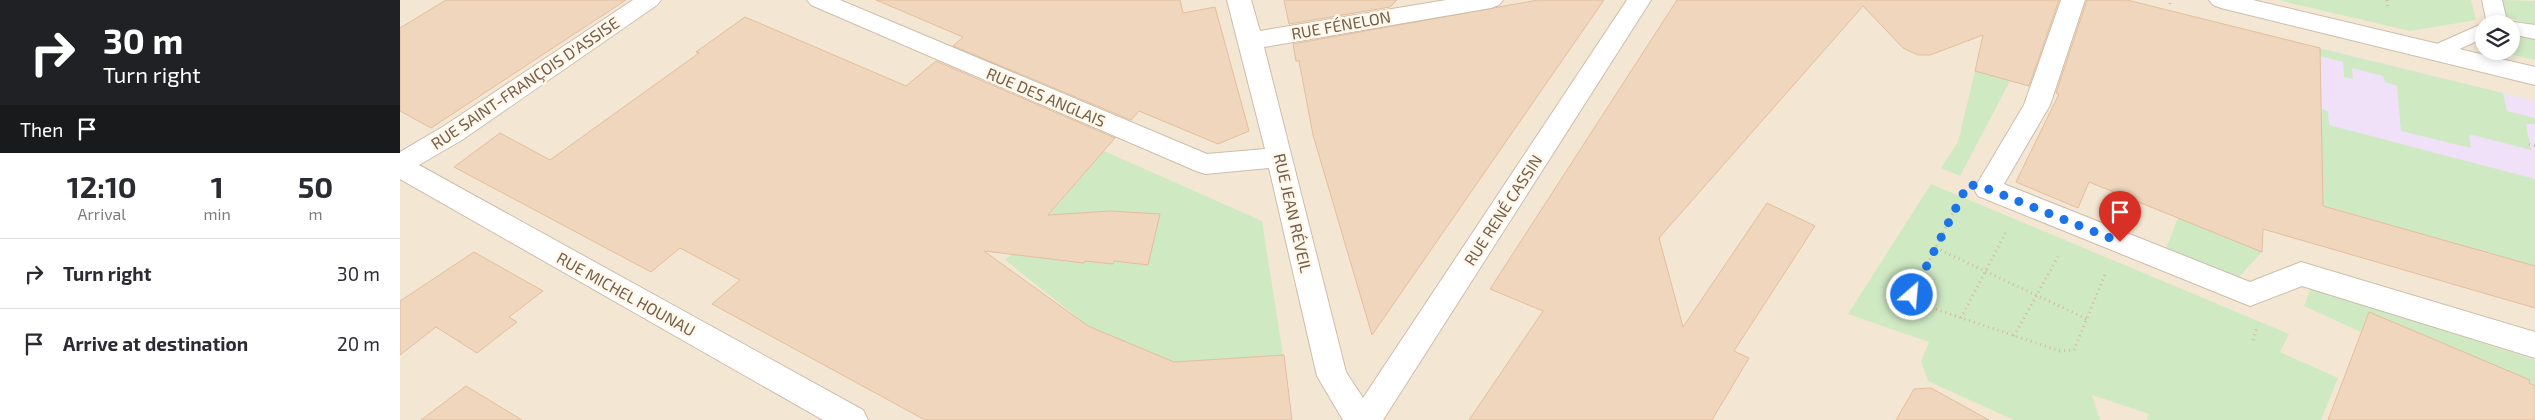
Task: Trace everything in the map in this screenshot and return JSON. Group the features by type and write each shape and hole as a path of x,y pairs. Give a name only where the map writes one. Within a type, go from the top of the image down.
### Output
{"street":[{"name":"RUE SAINT-FRANÇOIS D'ASSISE","path":"400,166 453,133 649,0"},
{"name":"RUE DES ANGLAIS","path":"819,0 1205,164 1279,157"},
{"name":"RUE JEAN RÉVEIL","path":"1239,0 1251,41 1332,376 1360,420"},
{"name":"RUE FÉNELON","path":"1251,41 1415,6 1491,0"},
{"name":"RUE RENÉ CASSIN","path":"1366,420 1639,0"},
{"path":"2073,0 2037,105 1988,189 2250,294 2301,274 2535,345"},
{"path":"2221,0 2535,76"},
{"name":"RUE MICHEL HOUNAU","path":"400,166 852,420"}],"lane":[{"path":"2492,0 2495,15"},
{"path":"2520,29 2535,32"},
{"path":"2437,52 2475,34"}],"path":[{"path":"2530,144 2535,146"},
{"path":"1988,189 1968,184 1912,295 1917,303 2060,351 2074,350 2120,242"},
{"path":"1961,318 2008,227"},
{"path":"2014,336 2060,251 2052,247"},
{"path":"1936,248 2086,319"}],"shaded area":[{"path":"400,0 2535,0 2535,420 400,420"},
{"path":"2285,39 2535,101 2535,308 2289,237"}],"green space":[{"path":"2278,0 2471,0 2475,20 2410,31"},
{"path":"2502,0 2535,1 2535,25 2520,21 2520,15 2505,15"},
{"path":"2520,35 2535,39 2535,60 2520,57"},
{"path":"2319,48 2503,93 2507,111 2535,118 2535,124 2526,124 2531,150 2469,134 2471,148 2401,131 2397,86 2385,82 2383,76 2352,68 2353,79 2344,77 2343,62 2320,56"},
{"path":"1975,71 2010,81 1960,176 1941,168 1958,142"},
{"path":"2321,109 2328,111 2329,125 2535,179 2535,266 2321,206"},
{"path":"1104,151 1262,221 1283,355 1174,362 1088,326 1005,260 1026,242"},
{"path":"1931,184 2289,334 2280,352 2338,378 2321,420 2147,420 2149,414 2092,395 2100,420 2014,420 1928,381 1921,362 1929,342 1848,314"},
{"path":"2178,218 2262,252 2237,279 2165,251"},
{"path":"2311,288 2535,360 2535,386 2529,383 2529,380 2369,312 2361,332 2304,306"}],"building":[{"path":"446,0 626,0 431,128 400,111 400,28"},
{"path":"876,0 1180,0 1183,13 1215,7 1249,131 1218,144 1139,111 1131,120 953,46 963,37"},
{"path":"1284,0 1397,0 1390,7 1289,24"},
{"path":"1538,0 1604,0 1372,335 1313,135 1299,61 1296,61 1293,44"},
{"path":"1677,0 2059,0 2029,86 1975,71 1983,35 1930,55 1918,55 1903,48 1863,6 1659,238 1683,327 1767,203 1815,226 1734,351 1749,358 1712,420 1469,420 1543,311 1490,289"},
{"path":"2087,0 2127,0 2320,48 2323,206 2535,266 2535,308 2263,229 2262,252 2089,182 2078,208 2016,182 2059,94 2056,93"},
{"path":"745,17 906,86 936,61 1115,138 1048,215 1110,211 1160,214 1148,265 1114,261 1113,264 1085,261 1084,263 984,251 1088,326 1174,362 1284,355 1292,420 925,420 712,304 740,280 680,248 651,272 454,167 500,133 550,160 699,53 696,52"},
{"path":"474,252 543,291 509,317 517,322 477,353 436,327 400,355 400,301"},
{"path":"2369,312 2530,380 2529,383 2535,386 2535,420 2328,420"},
{"path":"466,386 522,420 421,420"},
{"path":"1931,388 1989,420 1896,420 1914,389"}],"route":[{"path":"1912,295 1968,184 1988,189 2120,242"}]}
